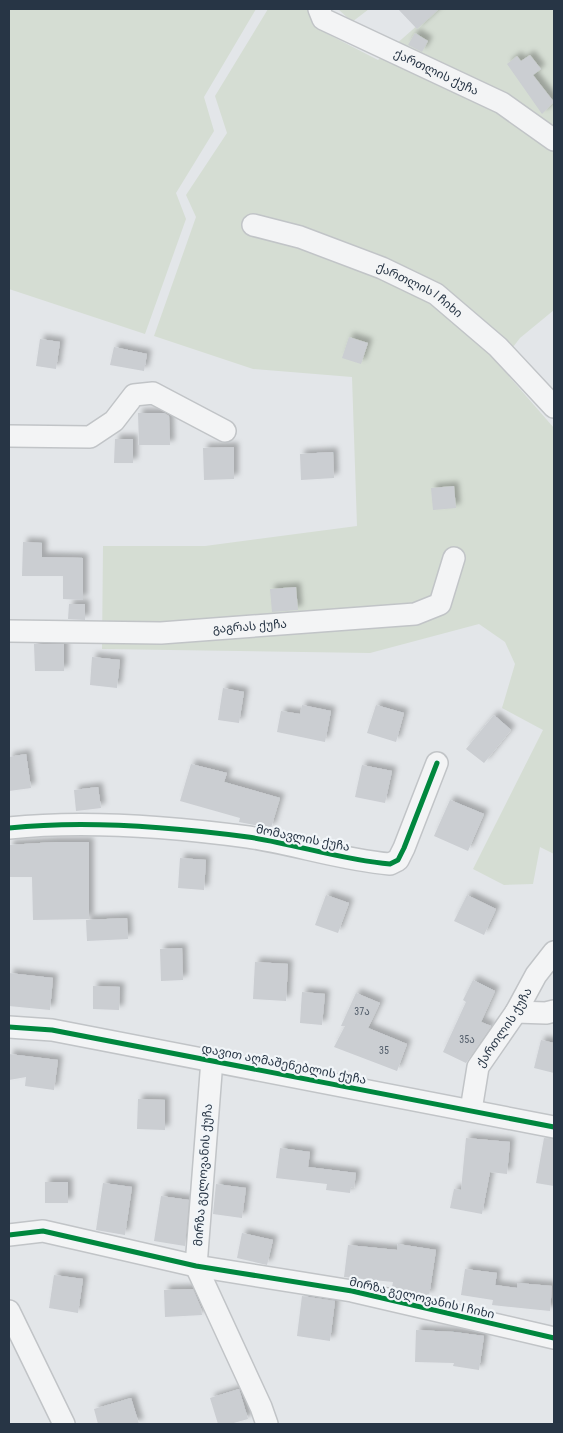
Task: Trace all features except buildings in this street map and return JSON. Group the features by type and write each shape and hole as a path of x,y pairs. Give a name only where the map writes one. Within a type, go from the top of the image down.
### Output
{"street":[{"name":"ქართლის ქუჩა","path":"319,9 323,19 502,104 554,140"},
{"name":"ქართლის I ჩიხი","path":"253,225 300,237 382,268 436,294 498,348 554,407"},
{"path":"9,436 90,436 114,420 134,394 153,394 225,431"},
{"name":"გაგრას ქუჩა","path":"9,631 160,633 415,614 440,604 454,558"},
{"name":"მომავლის ქუჩა","path":"9,828 38,824 118,825 248,837 390,864 398,860 404,848 437,763"},
{"name":"ქართლის ქუჩა","path":"471,1110 478,1067 516,1012 536,975 554,952"},
{"path":"516,1012 546,1013 554,1011"},
{"name":"დავით აღმაშენებლის ქუჩა","path":"9,1027 52,1030 554,1127"},
{"name":"მირზა გელოვანის ქუჩა","path":"212,1060 196,1266 267,1424"},
{"name":"მირზა გელოვანის I ჩიხი","path":"9,1236 43,1231 196,1266 352,1292 554,1338"},
{"path":"9,1311 64,1424"}],"shaded area":[{"path":"9,9 256,9 204,97 214,131 176,193 186,219 145,334 9,289"},
{"path":"268,9 309,9 318,29 378,60 436,9 554,9 554,310 520,338 499,365 554,428 554,854 540,847 533,884 504,885 473,869 543,730 502,708 515,664 505,642 479,624 370,653 102,649 103,546 205,546 357,526 352,377 253,369 154,336 196,217 186,195 227,133 215,96"},
{"path":"338,9 369,9 352,22"}],"cycle path":[{"path":"9,828 98,825 190,830 248,837 354,859 390,864 398,860 404,848 437,763"},
{"path":"9,1027 52,1030 554,1127"},
{"path":"9,1235 43,1231 196,1266 352,1291 554,1338"}]}
